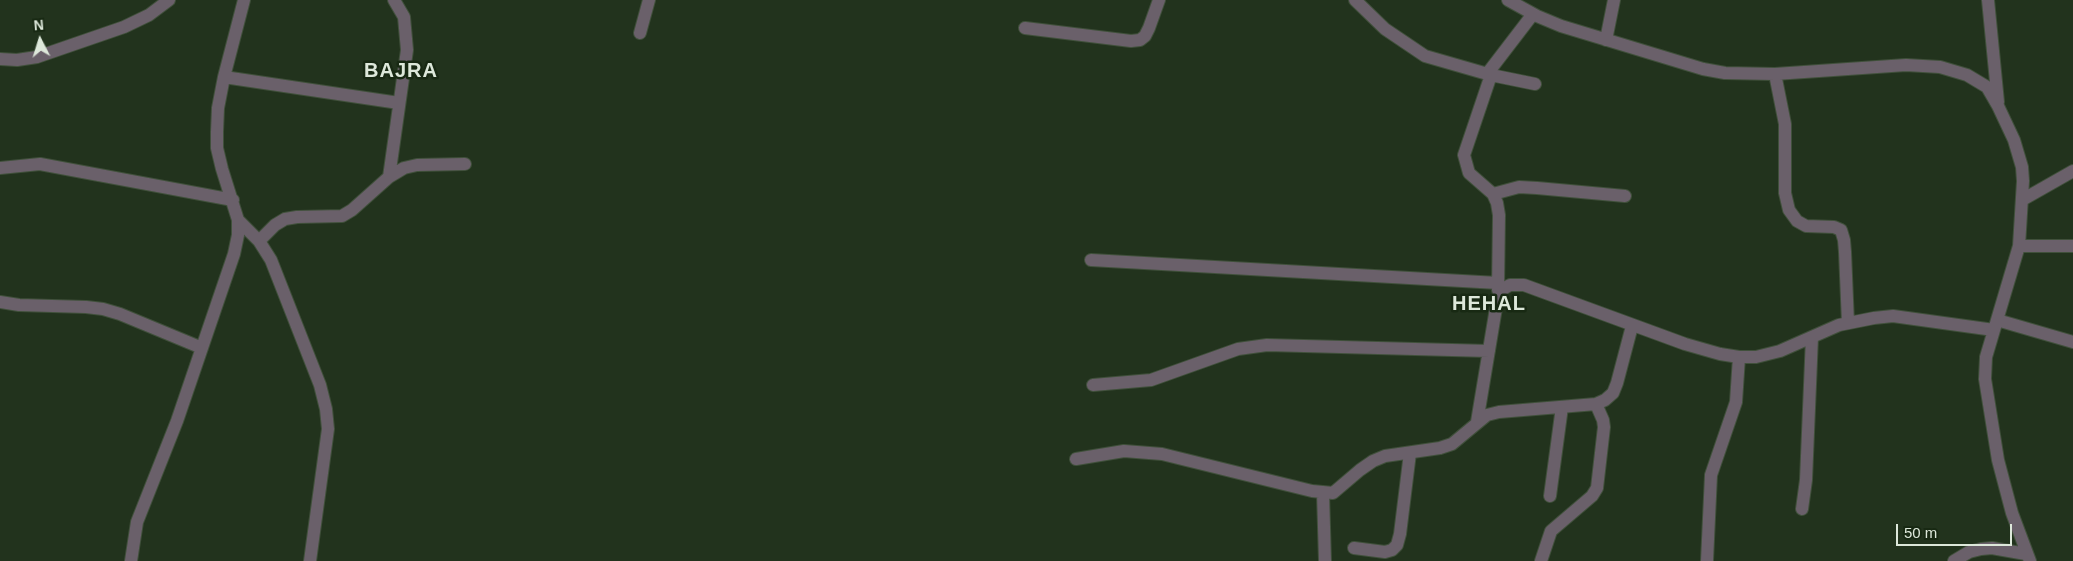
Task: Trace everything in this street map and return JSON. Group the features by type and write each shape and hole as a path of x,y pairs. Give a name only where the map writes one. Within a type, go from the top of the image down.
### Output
{"street":[{"path":"0,59 17,60 38,56 124,27 149,15 169,0"},
{"path":"131,561 140,514 177,420 234,254 238,235 238,220 217,148 218,108 244,0"},
{"path":"640,33 649,0"},
{"path":"1025,28 1131,41 1140,40 1145,36 1149,28 1159,0"},
{"path":"1355,0 1385,30 1424,56 1489,75 1535,84"},
{"path":"1508,0 1533,14 1561,26 1725,73 1775,74 1906,65 1940,67 1967,75 1987,87 2014,140 2022,167 2019,246 1986,357 1985,379 1998,460 2012,513 2028,558"},
{"path":"1606,40 1614,0"},
{"path":"1988,0 1998,106"},
{"path":"389,178 407,50 404,18 397,1"},
{"path":"1477,422 1498,296 1499,215 1493,194 1468,173 1464,155 1489,75 1533,14"},
{"path":"1775,74 1785,124 1785,193 1789,210 1797,221 1806,226 1834,227 1841,230 1846,252 1848,323"},
{"path":"224,77 399,103"},
{"path":"0,168 40,164 233,200"},
{"path":"259,241 285,219 342,216 404,168 465,164"},
{"path":"2022,200 2073,171"},
{"path":"1493,194 1519,187 1626,196"},
{"path":"238,220 259,241 271,260 320,385 326,409 328,429 310,561"},
{"path":"2019,246 2073,246"},
{"path":"1092,260 1498,283"},
{"path":"1498,296 1503,289 1510,285 1524,285 1632,326 1694,346 1739,357 1756,357 1780,351 1848,323 1893,316 1996,325 2073,342"},
{"path":"0,302 19,305 86,306 120,314 202,348"},
{"path":"1076,459 1124,451 1162,454 1323,493 1333,493 1373,461 1386,456 1440,448 1452,444 1487,415 1498,412 1596,404 1605,400 1613,393 1632,326"},
{"path":"1802,509 1806,480 1812,337"},
{"path":"1093,385 1152,380 1238,349 1268,345 1489,351"},
{"path":"1707,561 1712,475 1736,402 1739,357"},
{"path":"1542,561 1551,531 1592,496 1597,488 1604,427 1596,404"},
{"path":"1550,496 1562,407"},
{"path":"1354,548 1385,552 1392,550 1396,544 1400,534 1410,452"},
{"path":"1323,493 1325,561"},
{"path":"1954,561 1969,552 1992,548 2028,558"}],"district":[{"name":"BAJRA","path":"401,71"},
{"name":"HEHAL","path":"1489,304"}]}
